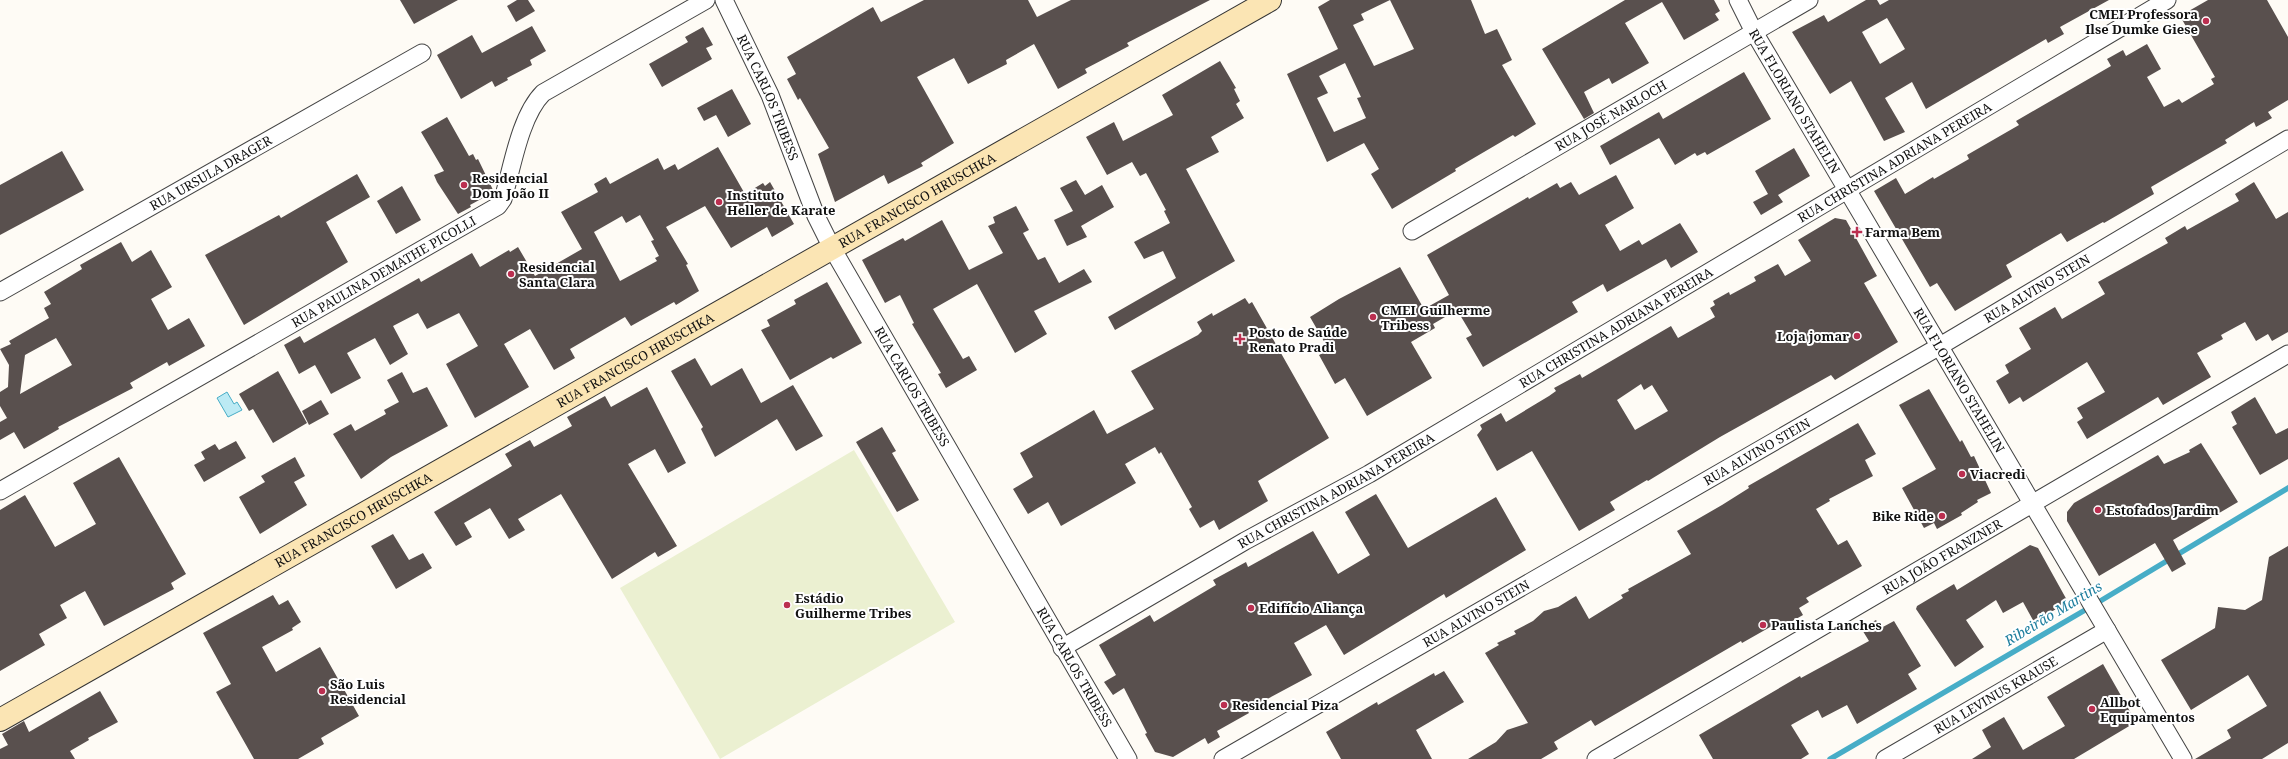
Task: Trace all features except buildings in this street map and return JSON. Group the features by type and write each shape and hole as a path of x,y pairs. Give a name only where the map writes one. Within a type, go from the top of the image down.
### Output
{"main road":[{"name":"RUA FRANCISCO HRUSCHKA","path":"0,720 1270,0"}],"street":[{"name":"RUA PAULINA DEMATHE PICOLLI","path":"0,491 498,206 503,199 518,145 535,102 543,93 559,82 706,0"},
{"name":"RUA CARLOS TRIBESS","path":"724,0 770,95 816,216 832,248 1062,648 1128,759"},
{"name":"RUA FLORIANO STAHELIN","path":"1738,0 1754,32 1846,189 2183,759"},
{"name":"RUA JOSÉ NARLOCH","path":"1412,231 1809,0"},
{"name":"RUA CHRISTINA ADRIANA PEREIRA","path":"1062,648 1245,541 1369,474 1846,189 2167,0"},
{"name":"RUA URSULA DRAGER","path":"0,292 422,53"},
{"name":"RUA ALVINO STEIN","path":"1223,759 1940,346 2288,139"},
{"name":"RUA JOÃO FRANZNER","path":"1596,759 2288,354"},
{"name":"RUA LEVINUS KRAUSE","path":"1885,759 2103,624"}],"green space":[{"name":"Estádio Guilherme Tribes","path":"854,450 955,622 720,759 620,588"}],"water":[{"path":"227,392 234,404 237,402 242,410 228,417 217,398"}],"waterway":[{"name":"Ribeirão Martins","path":"1830,759 2092,606 2288,488"}],"place":[{"name":"CMEI Professora Ilse Dumke Giese","path":"2206,21"},
{"name":"Residencial Dom João II","path":"464,185"},
{"name":"Instituto Heller de Karate","path":"719,202"},
{"name":"Farma Bem","path":"1857,232"},
{"name":"Residencial Santa Clara","path":"511,274"},
{"name":"CMEI Guilherme Tribess","path":"1373,317"},
{"name":"Loja jomar","path":"1857,336"},
{"name":"Posto de Saúde Renato Pradi","path":"1240,339"},
{"name":"Viacredi","path":"1962,474"},
{"name":"Estofados Jardim","path":"2098,510"},
{"name":"Bike Ride","path":"1942,516"},
{"name":"Estádio Guilherme Tribes","path":"787,605"},
{"name":"Edifício Aliança","path":"1251,608"},
{"name":"Paulista Lanches","path":"1763,625"},
{"name":"São Luis Residencial","path":"322,691"},
{"name":"Residencial Piza","path":"1224,705"},
{"name":"Allbot Equipamentos","path":"2092,709"}]}
